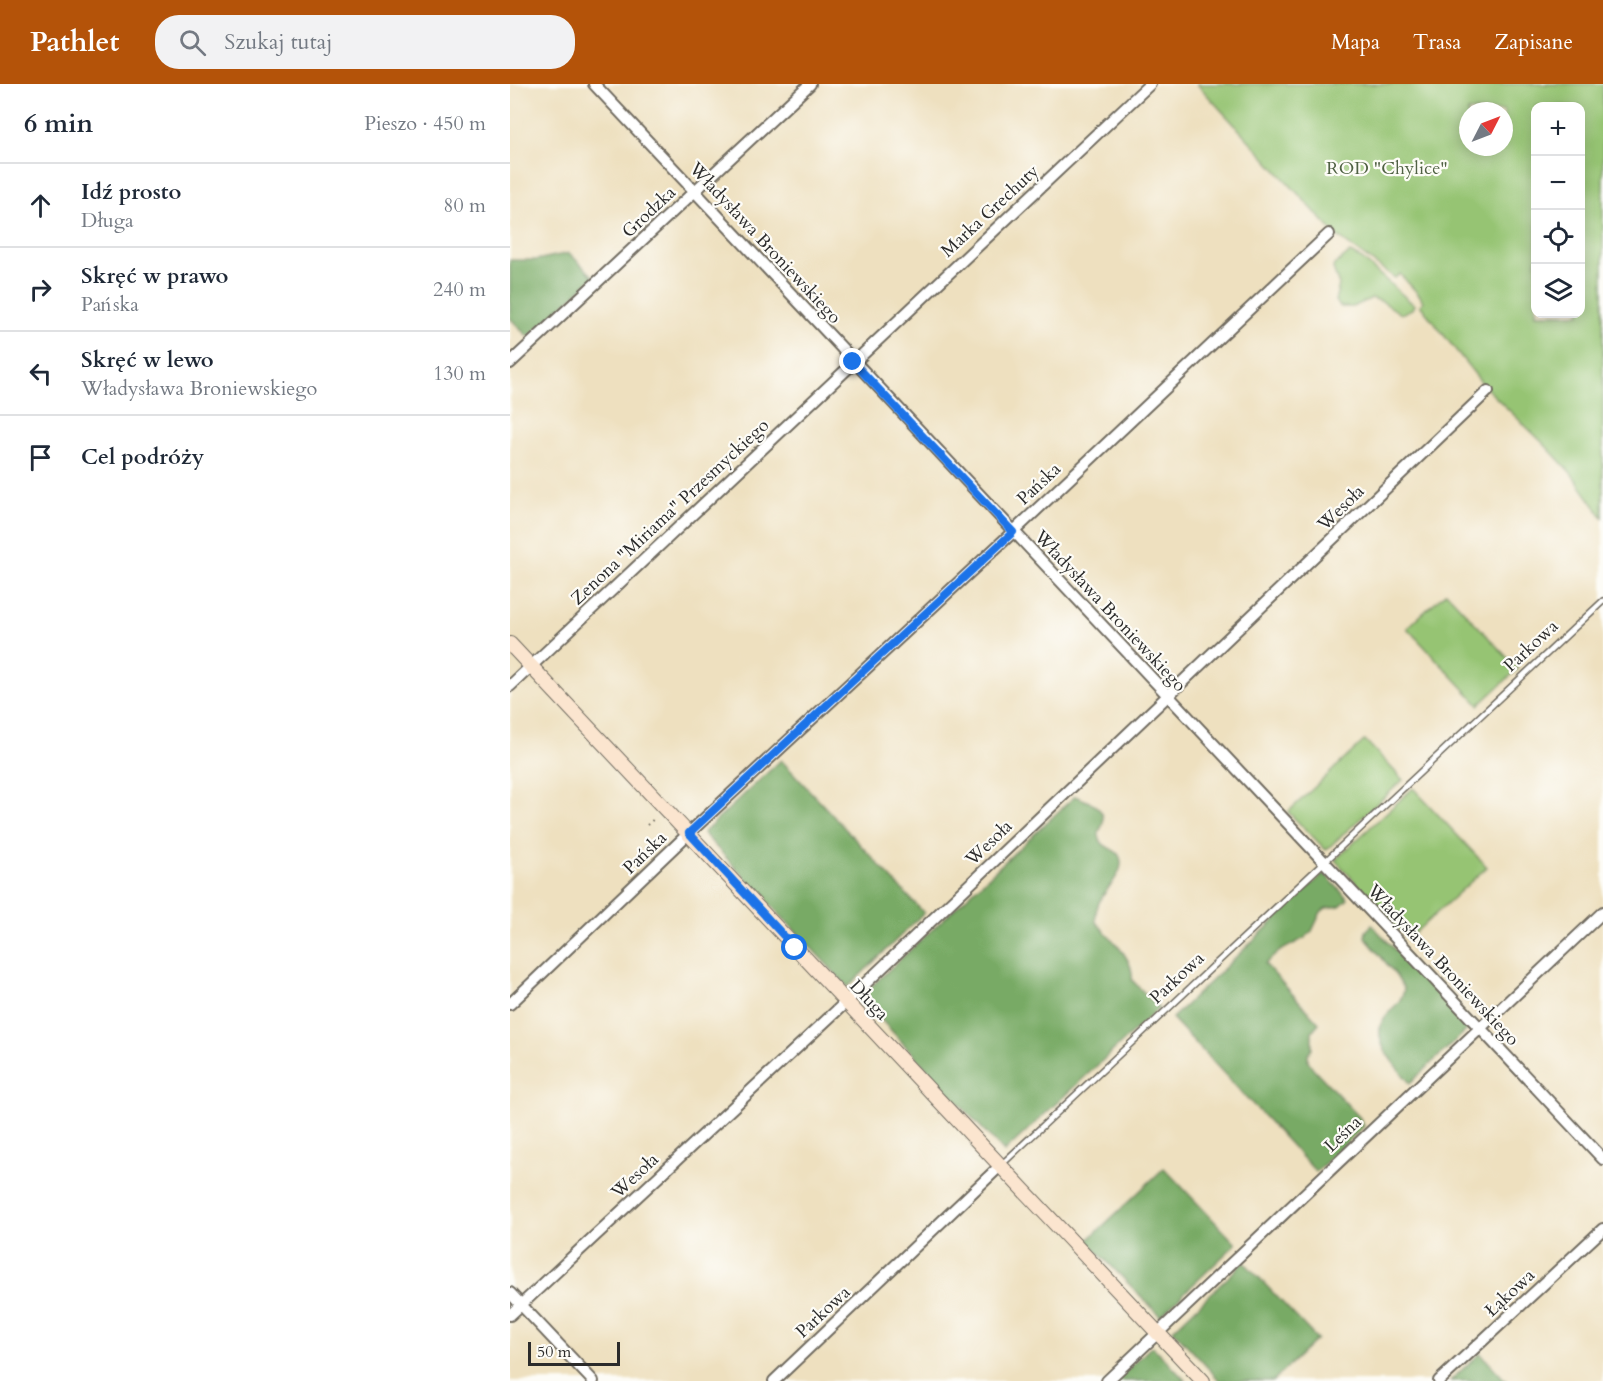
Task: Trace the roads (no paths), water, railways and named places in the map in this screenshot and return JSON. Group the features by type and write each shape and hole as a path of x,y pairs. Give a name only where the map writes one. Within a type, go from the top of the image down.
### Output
{"street":[{"name":"Władysława Broniewskiego","path":"594,84 1603,1159"},
{"name":"Grodzka","path":"510,363 810,84"},
{"name":"Marka Grechuty","path":"853,362 1150,84"},
{"name":"Pańska","path":"510,1004 689,833 1329,234"},
{"name":"Zenona \"Miriama\" Przesmyckiego","path":"510,686 853,362"},
{"name":"Wesoła","path":"510,1315 846,1002 1488,391"},
{"name":"Długa","path":"510,644 1203,1381"},
{"name":"Leśna","path":"1107,1381 1603,912"},
{"name":"Parkowa","path":"774,1381 1000,1166"},
{"name":"Łąkowa","path":"1439,1381 1603,1229"},
{"path":"510,1293 593,1381"}],"lane":[{"name":"Parkowa","path":"1000,1166 1603,601"}],"park label":[{"name":"ROD \"Chylice\"","path":"1387,168"}]}
